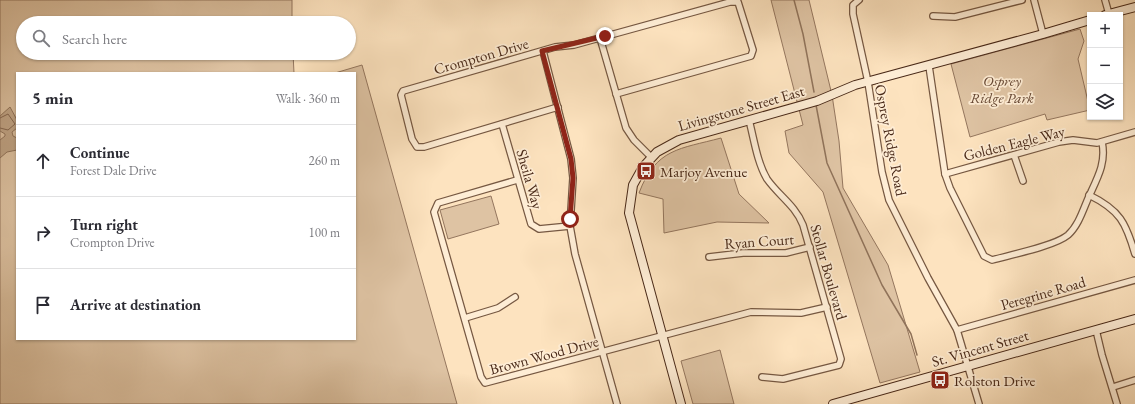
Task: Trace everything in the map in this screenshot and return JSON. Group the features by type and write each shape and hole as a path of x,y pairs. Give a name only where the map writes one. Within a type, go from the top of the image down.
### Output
{"street":[{"name":"Osprey Ridge Road","path":"859,0 853,5 853,14 868,82 882,172 889,200 928,278 957,330 967,366"},
{"path":"933,16 955,17 1022,0"},
{"path":"1034,0 1043,34"},
{"path":"1105,0 1107,12"},
{"name":"Crompton Drive","path":"558,107 424,147 417,147 412,139 401,95 404,91 542,51 600,38 734,1 738,2 752,46 753,53 748,57 616,94"},
{"path":"1115,12 1135,7"},
{"name":"Livingstone Street East","path":"681,404 629,213 630,200 636,179 651,158 661,149 678,140 817,101 849,87 1087,21"},
{"path":"600,38 616,94 630,135 651,158"},
{"path":"542,51 558,107 572,167 570,226 575,254 617,404"},
{"path":"929,66 945,174 950,188 984,256 992,260 1053,243 1068,235 1078,222 1103,163 1102,142"},
{"name":"Stollar Boulevard","path":"749,120 764,173 771,184 796,210 803,224 841,356 839,365 783,379 762,378"},
{"name":"Sheila Way","path":"502,124 531,224 539,229 570,226"},
{"name":"Golden Eagle Way","path":"945,174 1068,140 1102,142 1135,132"},
{"path":"1014,155 1023,181"},
{"name":"Brown Wood Drive","path":"517,180 438,203 434,212 481,377 485,383 751,312 801,313 827,306"},
{"path":"1089,195 1108,205 1119,216 1129,232 1135,254"},
{"name":"Ryan Court","path":"709,257 743,253 786,253 810,247"},
{"name":"Peregrine Road","path":"957,330 1135,280"},
{"path":"465,318 498,308 515,297"},
{"name":"St. Vincent Street","path":"833,404 1135,319"},
{"path":"1096,330 1117,404"},
{"path":"967,366 979,404"},
{"path":"1113,387 1135,380"}],"green space":[{"path":"0,0 292,0 292,16 16,16 16,60 293,60 294,72 16,72 16,340 356,340 356,72 338,72 362,65 457,404 0,404"},
{"path":"771,0 809,0 832,95 839,141 843,188 888,265 920,372 880,383 823,192 789,153 785,131 803,125"},
{"name":"Osprey Ridge Park","path":"1080,29 1084,41 1078,59 1087,97 1087,111 1047,120 1045,114 970,137 951,64"},
{"path":"721,138 739,194 769,223 717,222 664,233 663,199 639,193 646,178 653,167 671,153 682,148"},
{"path":"491,196 499,224 448,239 440,210"},
{"path":"720,350 734,404 693,404 681,361"}],"water":[{"path":"10,107 16,118 16,129 12,132 13,136 16,138 16,150 7,152 0,158 0,140 5,136 5,134 0,131 0,116"}],"waterway":[{"path":"794,0 803,34 814,92"},
{"path":"816,105 827,163 882,285 911,334 917,355"}],"place":[{"name":"Marjoy Avenue","path":"646,171"},
{"name":"Rolston Drive","path":"940,380"}],"route":[{"path":"570,219 573,178 571,159 542,51 555,47 574,45 605,36"}]}
